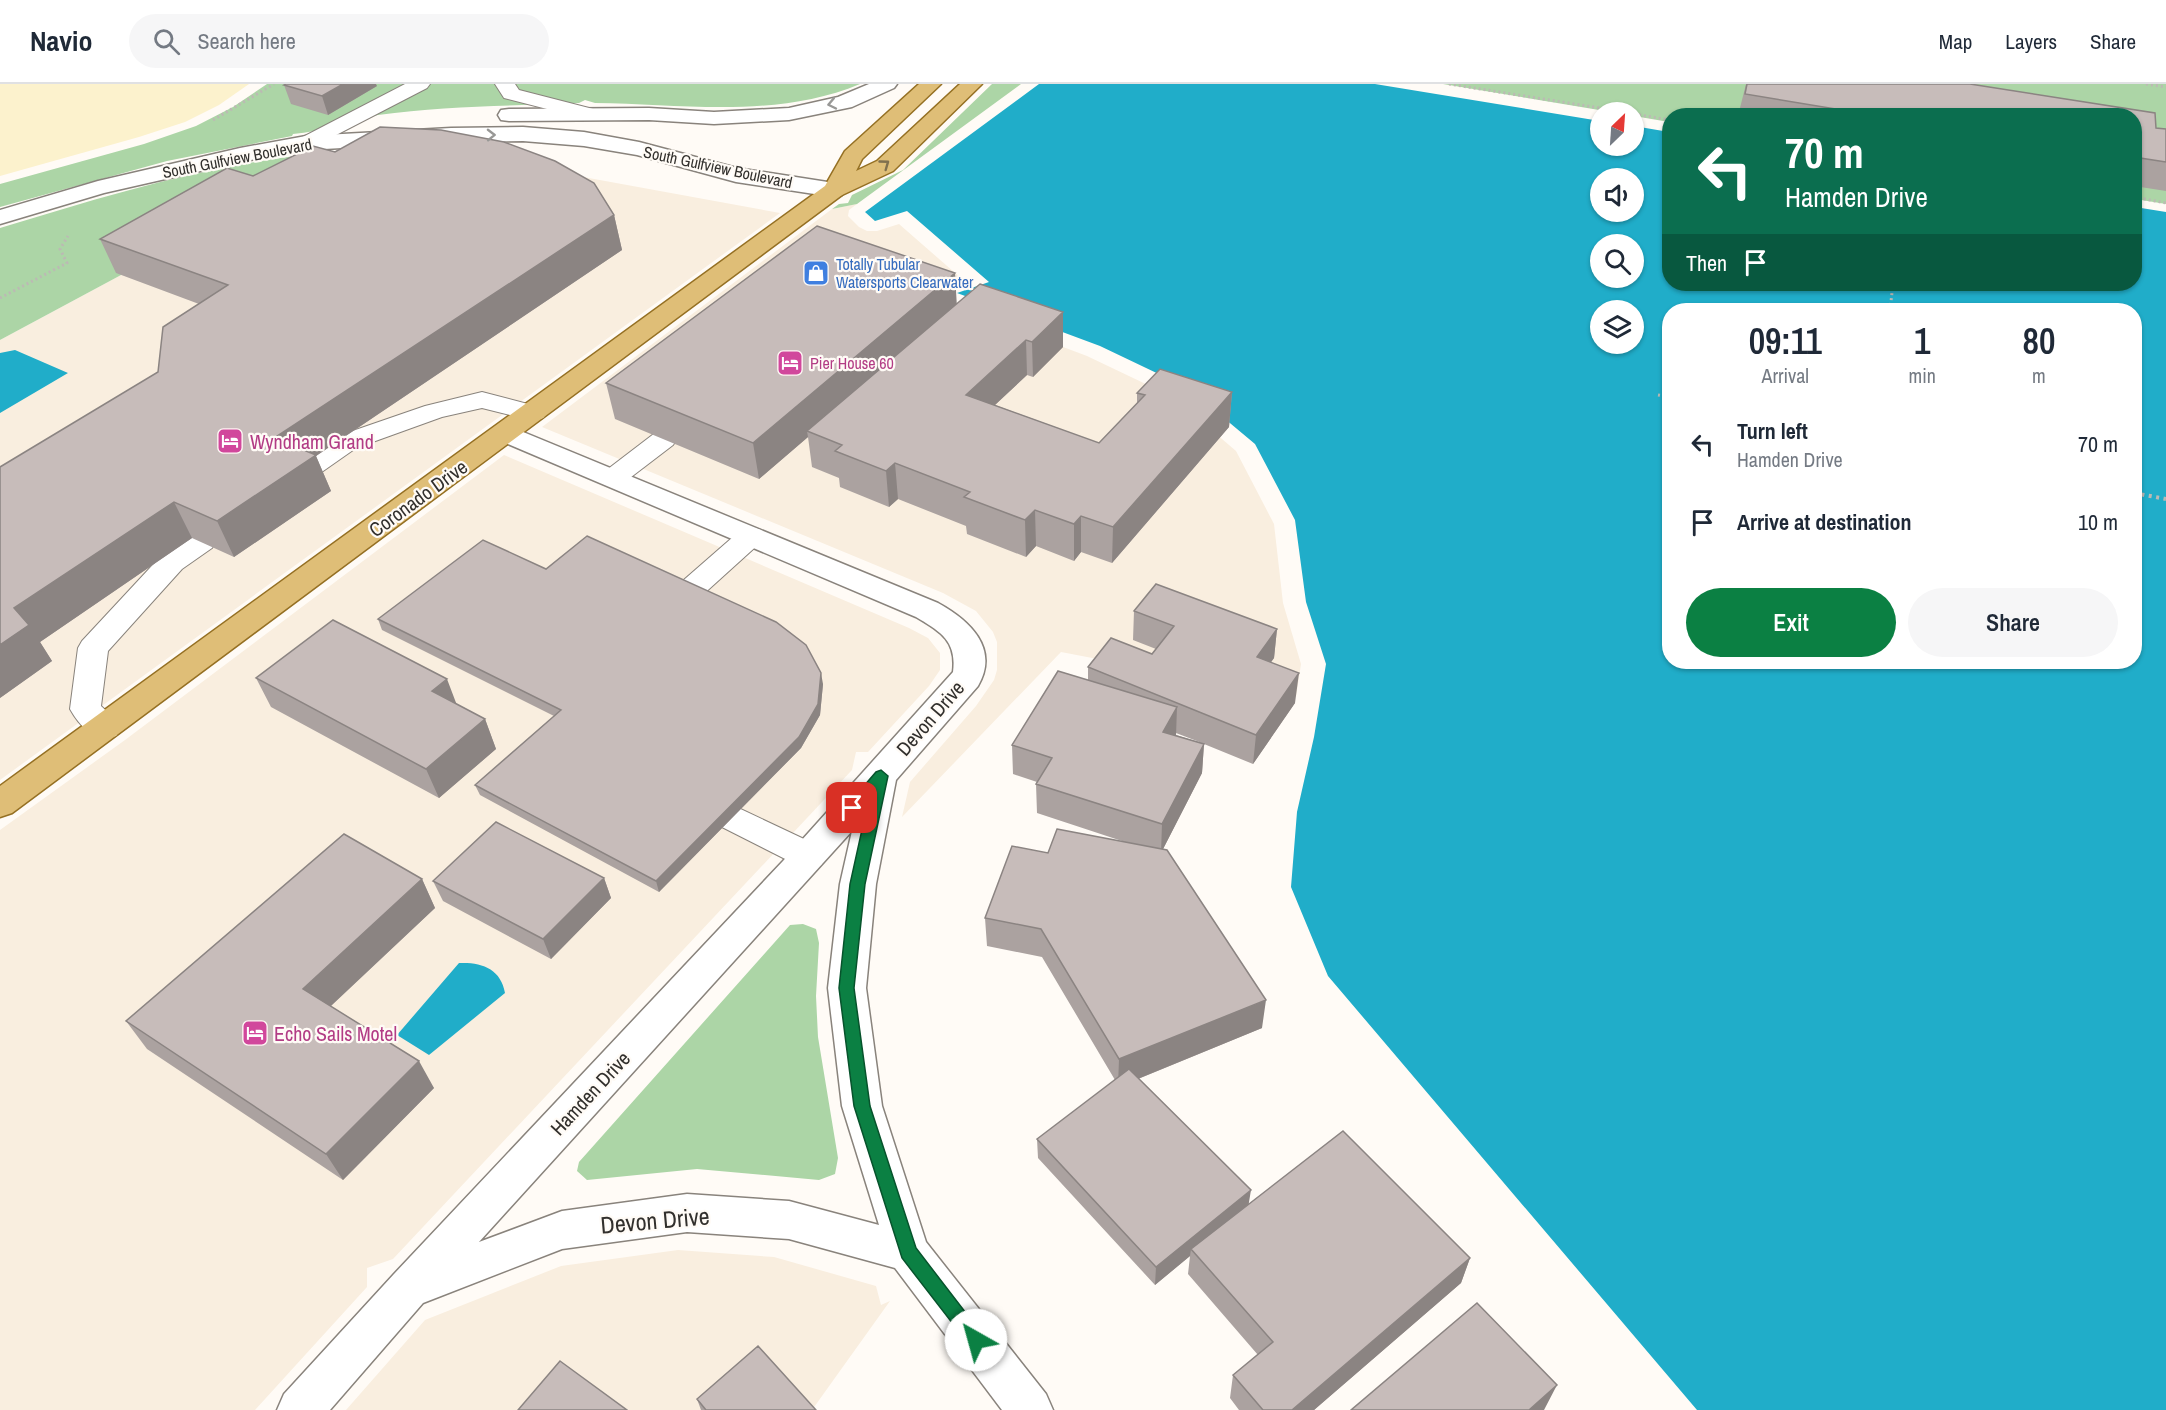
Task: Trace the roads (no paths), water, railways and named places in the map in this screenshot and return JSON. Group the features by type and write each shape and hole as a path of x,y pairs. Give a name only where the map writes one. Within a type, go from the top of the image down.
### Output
{"main road":[{"name":"Coronado Drive","path":"834,190 853,156 931,84"},
{"name":"Coronado Drive","path":"0,804 506,434 834,190 885,166 972,84"}],"street":[{"path":"306,143 372,125 426,119 586,113 714,118 789,114 844,102 887,84"},
{"path":"586,113 747,157 834,190"},
{"name":"South Gulfview Boulevard","path":"0,217 168,171 240,154 306,143 471,135 523,134 584,139 639,149 736,175 834,190"},
{"name":"Devon Drive","path":"506,434 927,610 951,623 968,645 969,673 953,695 881,776 858,884 847,988 862,1106 908,1252 1030,1410"},
{"name":"Hamden Drive","path":"300,1410 409,1288 881,776"},
{"name":"Devon Drive","path":"409,1288 562,1230 687,1213 789,1220 908,1252"}],"lane":[{"path":"306,143 420,84"},
{"path":"505,84 511,94 586,113"},
{"path":"297,477 347,441 434,411 482,400 534,412"},
{"path":"613,478 664,439"},
{"path":"688,592 751,536"},
{"path":"105,728 85,709 93,648 172,562 202,542"},
{"path":"732,817 809,856"}],"water":[{"path":"1039,84 1375,84 1590,119 1590,156 1644,156 1644,128 1662,131 1662,291 2142,291 2142,208 2166,212 2166,1410 1697,1410 1328,976 1291,887 1297,812 1314,737 1326,664 1306,602 1295,520 1255,444 1188,388 1100,346 957,293 989,282 907,211 875,221 865,212"},
{"path":"15,350 68,373 0,413 0,353"},
{"path":"459,963 475,964 489,969 499,978 505,993 429,1055 397,1035"}],"place":[{"name":"Totally Tubular Watersports Clearwater","path":"816,273"},
{"name":"Pier House 60","path":"790,363"},
{"name":"Wyndham Grand","path":"230,441"},
{"name":"Echo Sails Motel","path":"255,1033"}]}
